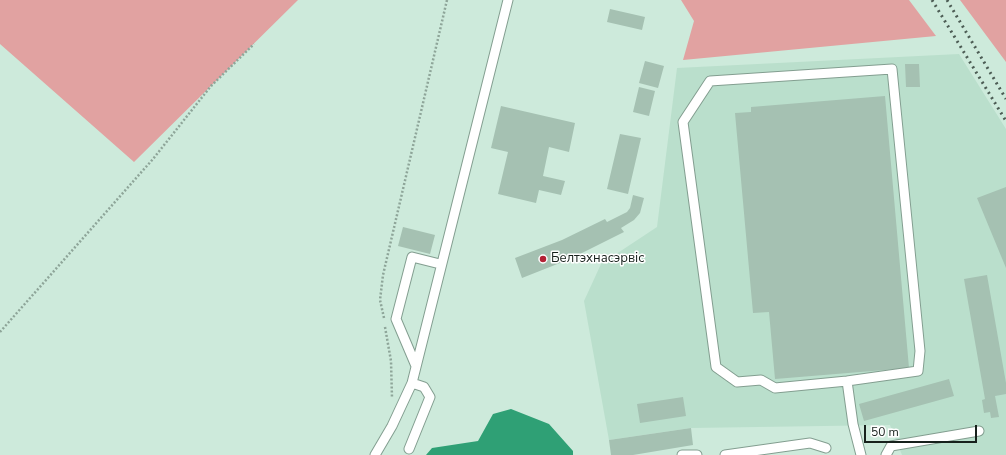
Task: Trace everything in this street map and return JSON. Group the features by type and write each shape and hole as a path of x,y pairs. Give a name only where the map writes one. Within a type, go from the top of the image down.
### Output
{"lane":[{"path":"376,455 392,426 412,383 440,264 508,0"},
{"path":"892,69 920,351 918,371 847,381 775,388 761,380 737,382 716,367 683,122 710,81 892,69"},
{"path":"416,366 396,319 412,257 440,264"},
{"path":"847,381 853,424 861,455"},
{"path":"409,449 430,397 424,387 412,383"},
{"path":"886,455 891,446 979,431"},
{"path":"725,455 810,442 826,448"},
{"path":"682,455 693,455"}],"path":[{"path":"392,405 391,361 380,300 383,275 447,0"},
{"path":"0,332 153,159 211,86 254,44"}],"shaded area":[{"path":"0,0 298,0 134,162 0,44"},
{"path":"681,0 909,0 936,36 683,60 694,21"},
{"path":"960,0 1006,0 1006,62"},
{"path":"959,54 1006,129 1006,455 902,455 890,425 691,428 609,440 584,301 601,264 657,227 677,68"},
{"path":"511,409 549,424 573,451 573,455 426,455 432,448 478,441 493,414"}],"building":[{"path":"610,9 645,17 642,30 607,22"},
{"path":"645,61 664,66 658,88 639,83"},
{"path":"905,64 919,64 920,87 906,87"},
{"path":"639,87 655,91 649,116 633,112"},
{"path":"885,96 909,368 775,379 769,312 753,313 735,113 751,112 751,107"},
{"path":"501,106 575,123 569,152 549,147 543,176 565,181 561,195 539,190 536,203 498,194 508,152 491,148"},
{"path":"620,134 641,138 628,194 607,189"},
{"path":"1006,187 1006,268 977,198"},
{"path":"633,195 644,198 640,213 634,220 621,228 624,232 570,259 522,278 515,258 562,240 605,219 607,222 627,212 630,208"},
{"path":"403,227 435,235 430,254 398,246"},
{"path":"987,275 1006,383 1006,394 995,396 999,417 991,418 990,412 984,413 982,400 985,399 964,279"},
{"path":"949,379 954,396 864,421 859,404"},
{"path":"683,397 686,416 640,423 637,404"},
{"path":"691,428 693,445 633,455 611,455 609,440"}],"railway":[{"path":"932,0 1006,121"},
{"path":"947,0 1006,99"}],"place":[{"name":"Белтэхнасэрвіс","path":"543,259"}]}
